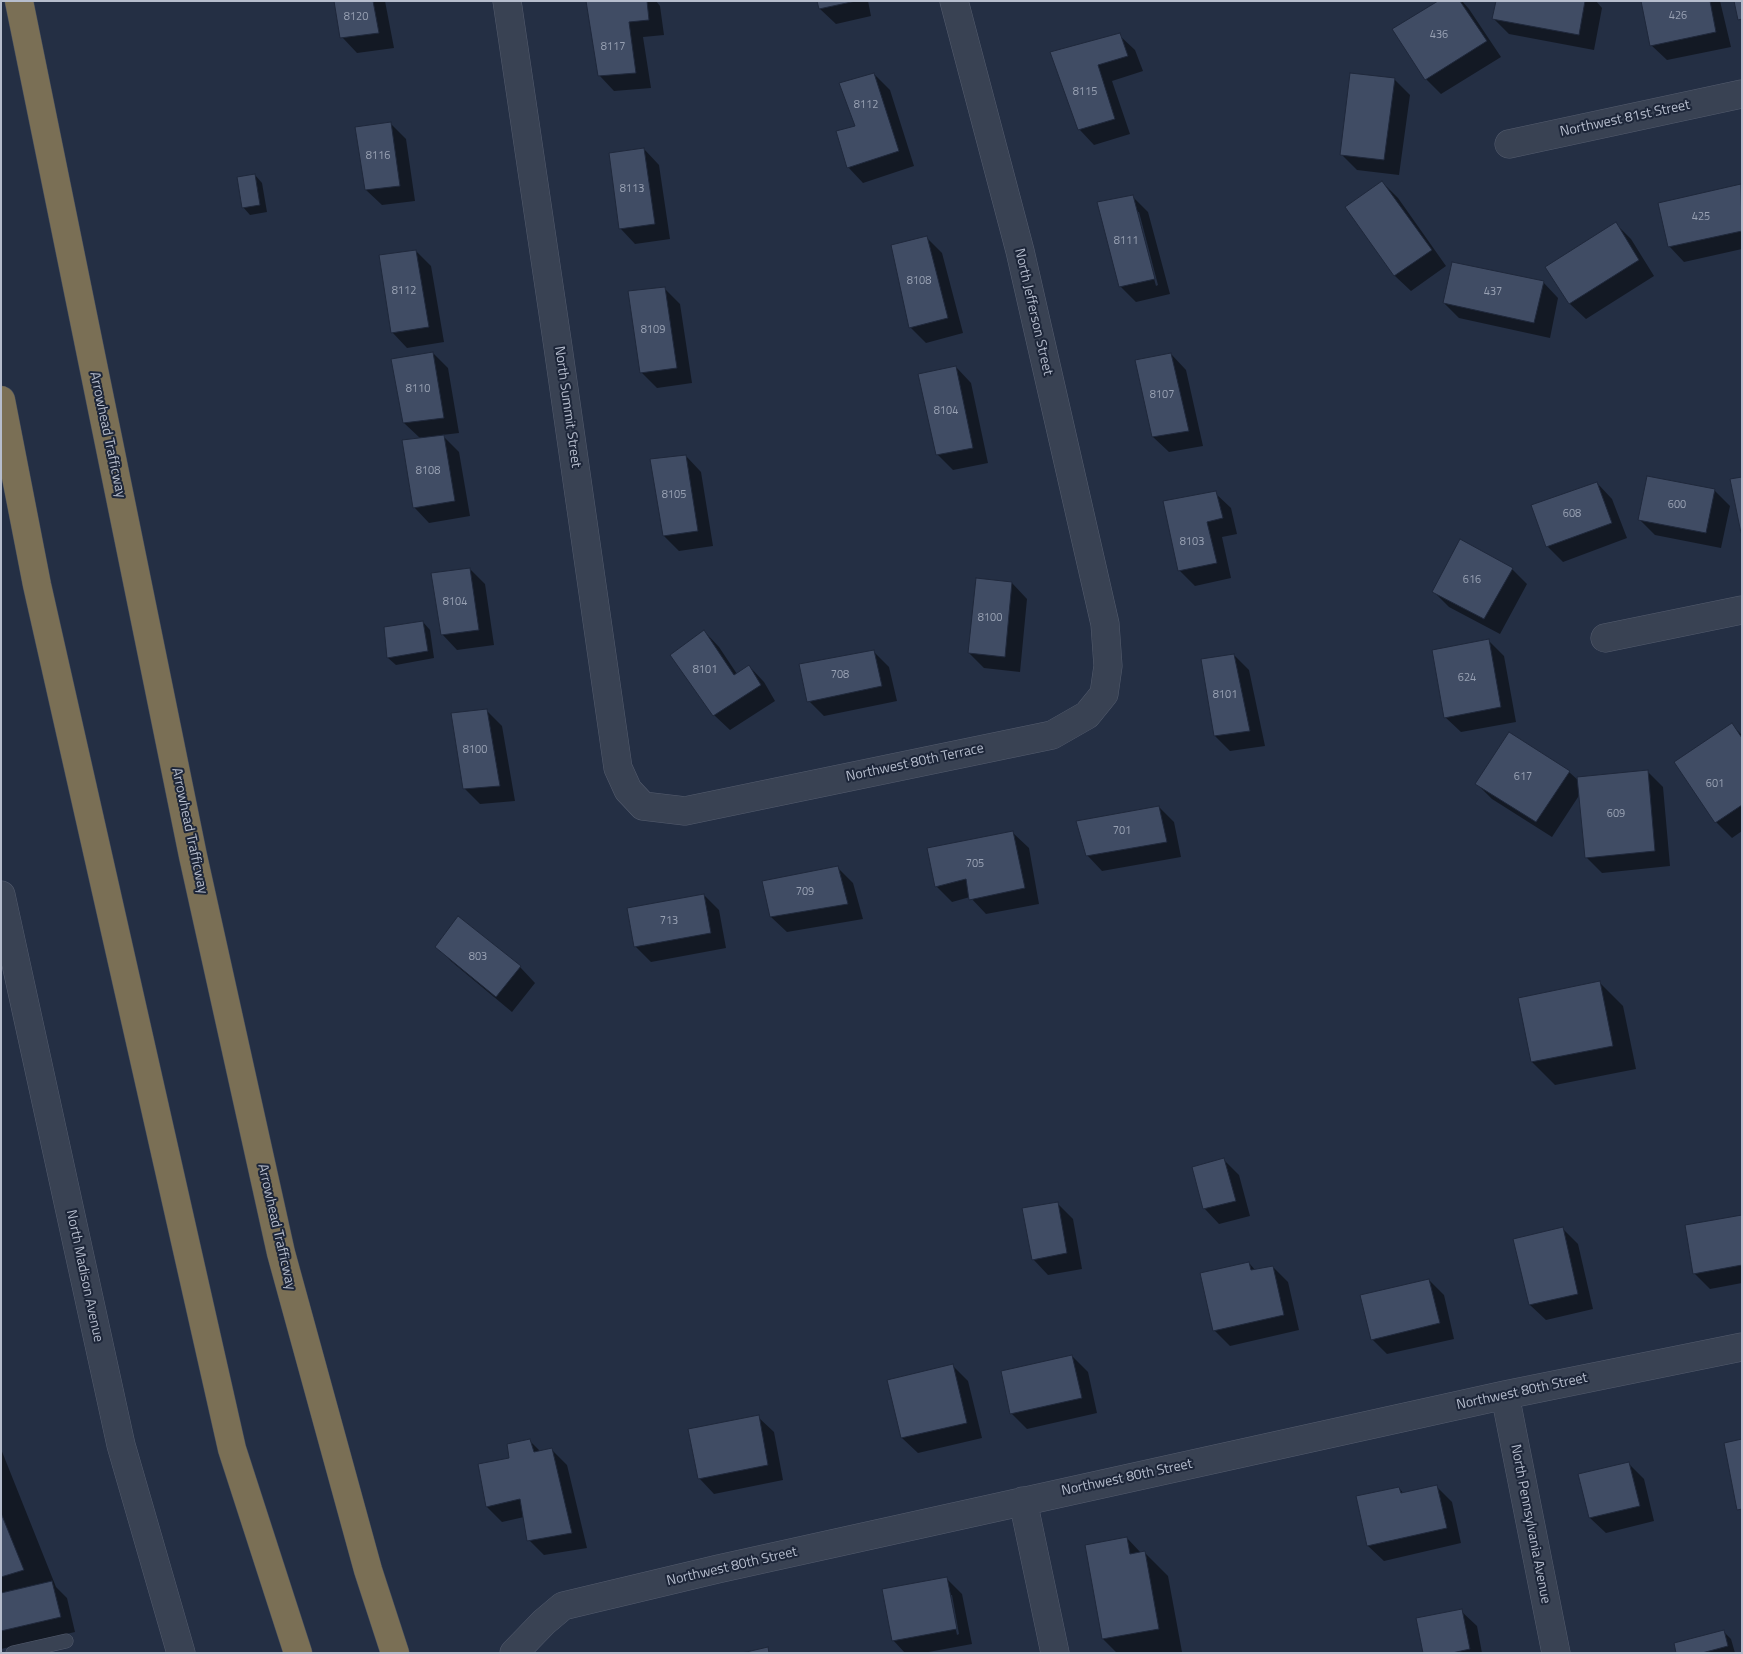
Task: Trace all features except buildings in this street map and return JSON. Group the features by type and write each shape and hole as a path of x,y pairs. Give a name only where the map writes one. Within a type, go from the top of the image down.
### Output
{"highway":[{"name":"Arrowhead Trafficway","path":"19,1 193,856 281,1253 368,1570 395,1653"},
{"path":"1,400 37,585 232,1449 298,1653"}],"street":[{"name":"North Summit Street","path":"507,1 618,768 628,790 643,806"},
{"name":"North Jefferson Street","path":"954,1 1020,252 1105,624"},
{"name":"Northwest 81st Street","path":"1509,144 1742,94"},
{"path":"1605,638 1742,610"},
{"name":"Northwest 80th Terrace","path":"643,806 685,812 1052,735 1086,715 1104,694 1108,666 1105,624"},
{"name":"North Madison Avenue","path":"1,895 121,1445 181,1653"},
{"name":"Northwest 80th Street","path":"520,1647 544,1622 563,1606 718,1569 1505,1395 1742,1347"},
{"name":"North Pennsylvania Avenue","path":"1505,1395 1556,1653"},
{"path":"1023,1501 1054,1653"}],"lane":[{"path":"13,1653 66,1641"}]}
